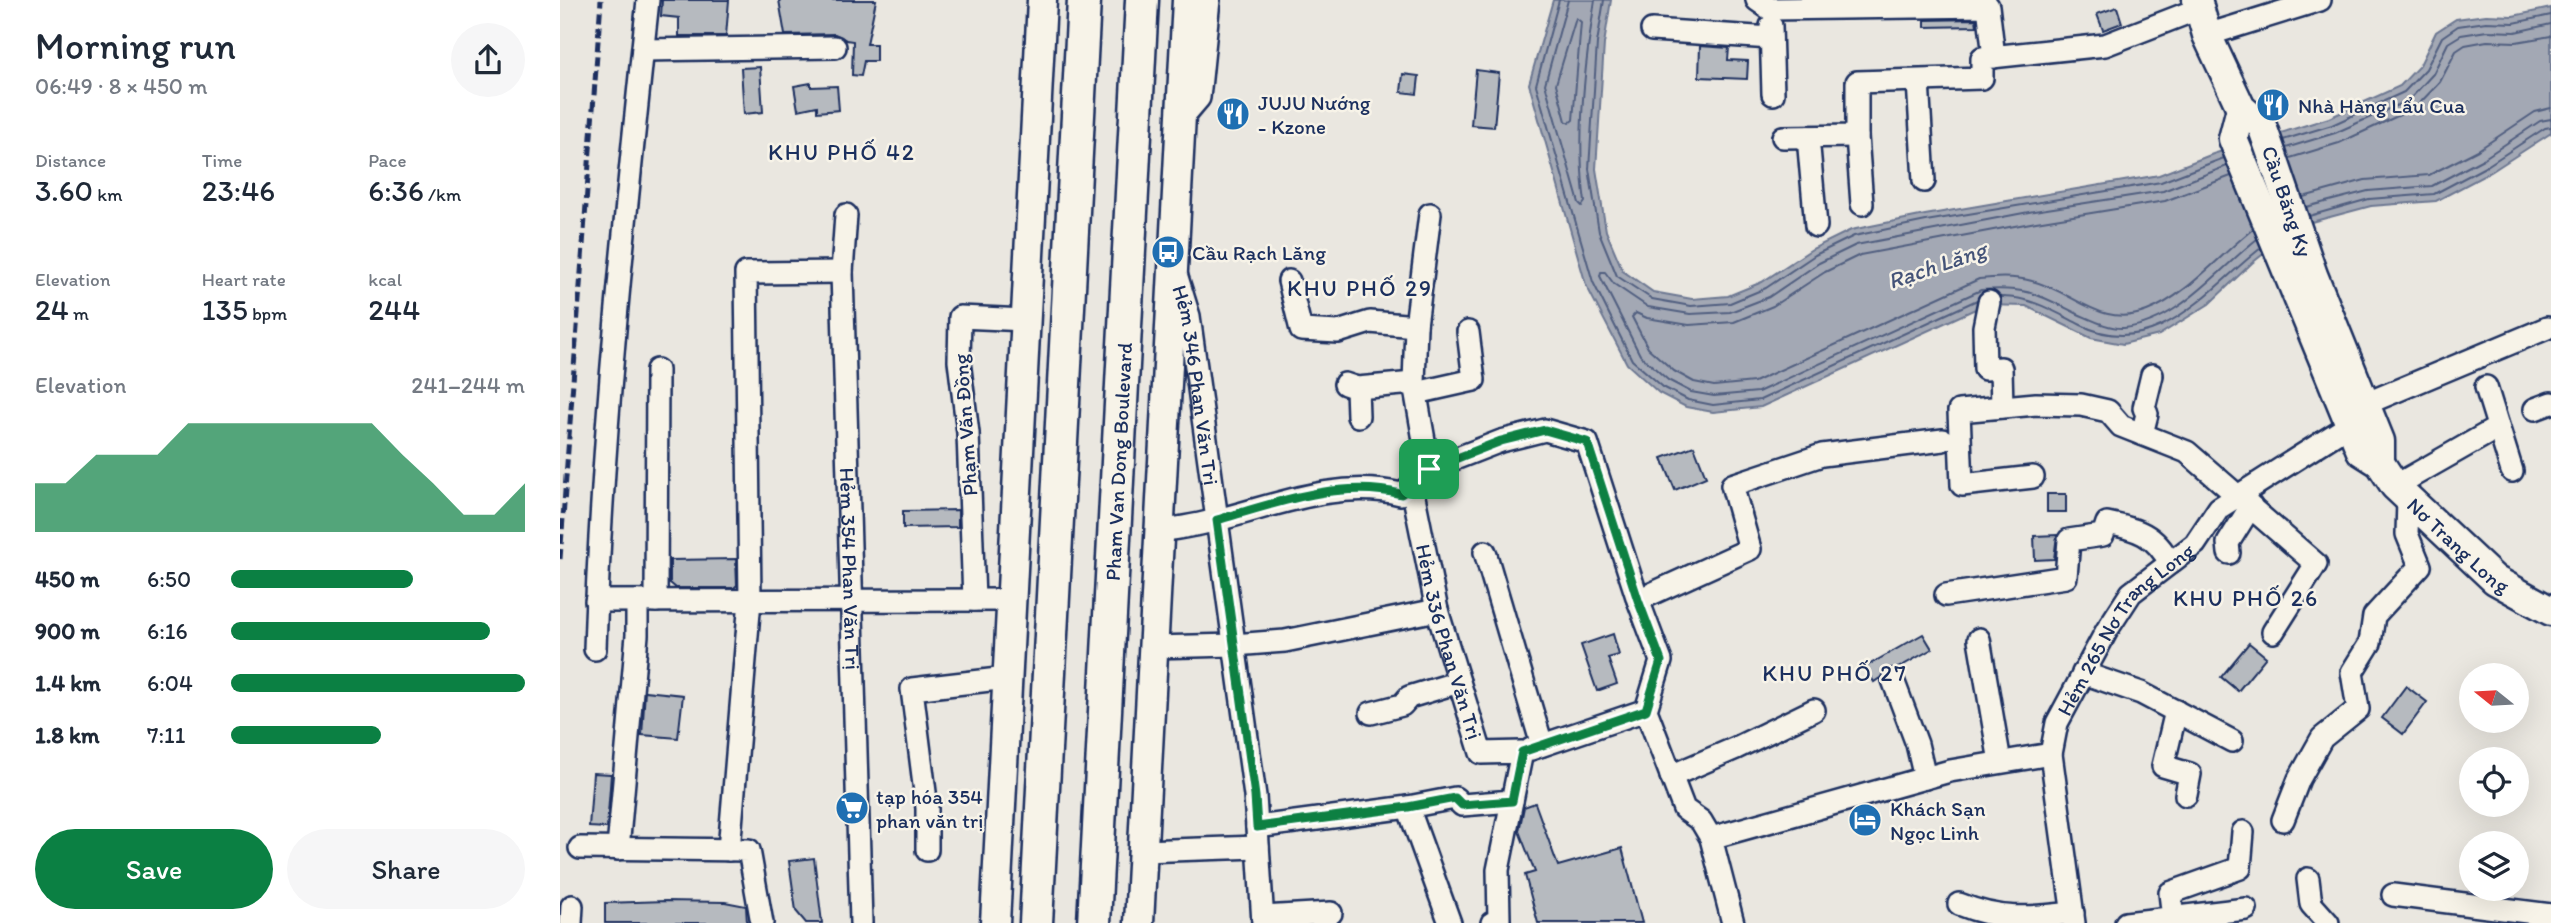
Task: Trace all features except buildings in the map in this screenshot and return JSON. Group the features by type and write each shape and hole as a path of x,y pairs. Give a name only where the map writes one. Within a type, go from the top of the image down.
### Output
{"highway":[{"path":"1036,923 1084,0"},
{"name":"Pham Van Dong Boulevard","path":"1094,923 1142,0"}],"main road":[{"path":"1139,923 1187,0"},
{"path":"995,923 1041,1"},
{"path":"2200,15 2251,117"},
{"name":"Cầu Băng Ky","path":"2251,117 2233,139 2302,278"},
{"name":"Cầu Băng Ky","path":"2251,117 2302,278"},
{"path":"2302,278 2357,415 2381,441 2394,483"},
{"path":"1026,320 1067,325"},
{"name":"Nơ Trang Long","path":"2394,483 2495,580 2551,611"}],"street":[{"path":"595,649 610,392 648,0"},
{"path":"1181,119 1199,99 1209,0"},
{"path":"1862,204 1857,136 1857,82 1982,78 1982,58 2105,45 2200,15 2320,0"},
{"path":"1773,94 1771,38 1763,5 1982,3 1988,6 1994,57"},
{"path":"1652,30 1771,38"},
{"path":"643,50 835,47"},
{"path":"1918,81 1924,181"},
{"path":"1783,137 1857,136"},
{"path":"1808,137 1816,226"},
{"name":"Hẻm 354 Phan Văn Trị","path":"846,215 842,272 861,923"},
{"path":"1429,469 1415,388 1416,326 1430,215"},
{"name":"Hẻm 346 Phan Văn Trị","path":"1173,264 1189,316 1255,796 1263,920"},
{"path":"729,850 750,600 746,272 842,272"},
{"path":"1289,281 1301,330 1338,332 1370,322 1416,326"},
{"path":"1989,302 1984,327 1985,369 2001,368 2002,407"},
{"name":"Phạm Văn Đồng","path":"974,600 968,433 959,360 960,317 1026,320"},
{"name":"Hẻm 265 Nơ Trang Long","path":"1959,904 2008,918 2073,918 2051,754 2057,723 2107,630 2131,593 2194,544 2219,508 2245,501 2357,415 2547,328"},
{"path":"1358,416 1351,386 1415,388 1474,380 1468,331"},
{"path":"618,849 637,635 647,601 657,370"},
{"path":"2142,434 2147,414 2144,408 2152,375"},
{"path":"2486,387 2512,471"},
{"path":"2033,477 1962,485 1959,411 2036,404 2081,405 2108,411 2121,426 2187,452 2316,564 2273,632"},
{"path":"2283,820 2299,779 2322,738 2358,709 2353,672 2370,643 2375,616 2420,566 2407,534 2394,483 2497,428"},
{"path":"1159,531 1217,520 1304,495 1379,489 1401,494 1412,487 1429,469 1501,441 1545,430 1587,442 1638,600 1661,661 1646,710 1684,809 1701,821 1711,838 1733,923"},
{"path":"1638,600 1750,549 1732,485 1822,455 1943,440"},
{"name":"Hẻm 336 Phan Văn Trị","path":"1412,487 1437,610 1481,753 1532,749"},
{"path":"2229,553 2228,543 2245,501"},
{"path":"1946,595 2066,577 2069,540 2103,535 2107,523 2133,528 2146,535 2162,547 2171,563"},
{"path":"1485,552 1532,749 1512,801 1498,870 1499,920 1492,923"},
{"path":"596,601 1011,600"},
{"path":"1153,647 1285,641 1437,610"},
{"path":"1979,639 2000,762"},
{"path":"2083,673 2141,693 2232,741"},
{"path":"927,850 927,808 912,689 1007,678"},
{"path":"1893,680 1917,744 1925,778"},
{"path":"1371,713 1402,705 1409,697 1459,682"},
{"path":"1532,749 1646,710"},
{"path":"1671,776 1814,710"},
{"path":"2176,711 2163,766 2190,774 2186,795"},
{"path":"1711,838 1950,771 2051,754"},
{"path":"1142,851 1257,837 1455,798 1462,805 1512,801"},
{"path":"1408,807 1450,923"},
{"path":"2172,918 2170,893 2240,868 2243,832"},
{"path":"580,848 750,850 762,923"},
{"path":"2308,879 2311,904 2328,923"},
{"path":"2393,895 2551,915"},
{"path":"2126,923 2246,909"},
{"path":"1263,920 1331,913"}],"water":[{"name":"Rạch Lăng","path":"1553,0 1611,0 1604,44 1596,169 1606,231 1623,271 1653,292 1692,299 1728,296 1762,282 1812,249 1851,230 2159,175 2213,154 2329,118 2400,86 2420,65 2436,32 2456,19 2486,15 2513,16 2551,8 2551,133 2491,172 2436,201 2371,206 2300,225 2252,263 2209,304 2159,335 2123,344 2091,338 2026,306 1984,305 1761,407 1713,412 1686,407 1659,393 1627,364 1586,285 1529,84"}],"railway":[{"path":"560,559 601,0"}],"place":[{"name":"Nhà Hàng Lẩu Cua","path":"2273,105"},
{"name":"JUJU Nướng - Kzone","path":"1233,114"},
{"name":"Cầu Rạch Lăng","path":"1168,252"},
{"name":"tạp hóa 354 phan văn trị","path":"852,808"},
{"name":"Khách Sạn Ngọc Linh","path":"1865,820"}],"district":[{"name":"KHU PHỐ 42","path":"842,152"},
{"name":"KHU PHỐ 29","path":"1360,288"},
{"name":"KHU PHỐ 26","path":"2246,598"},
{"name":"KHU PHỐ 27","path":"1835,673"}],"route":[{"path":"1545,430 1587,442 1638,600 1661,661 1646,710 1522,752 1512,801 1462,805 1455,798 1257,827 1217,520 1304,495 1379,489 1401,494 1412,487 1429,469 1501,441 1545,430"}]}
